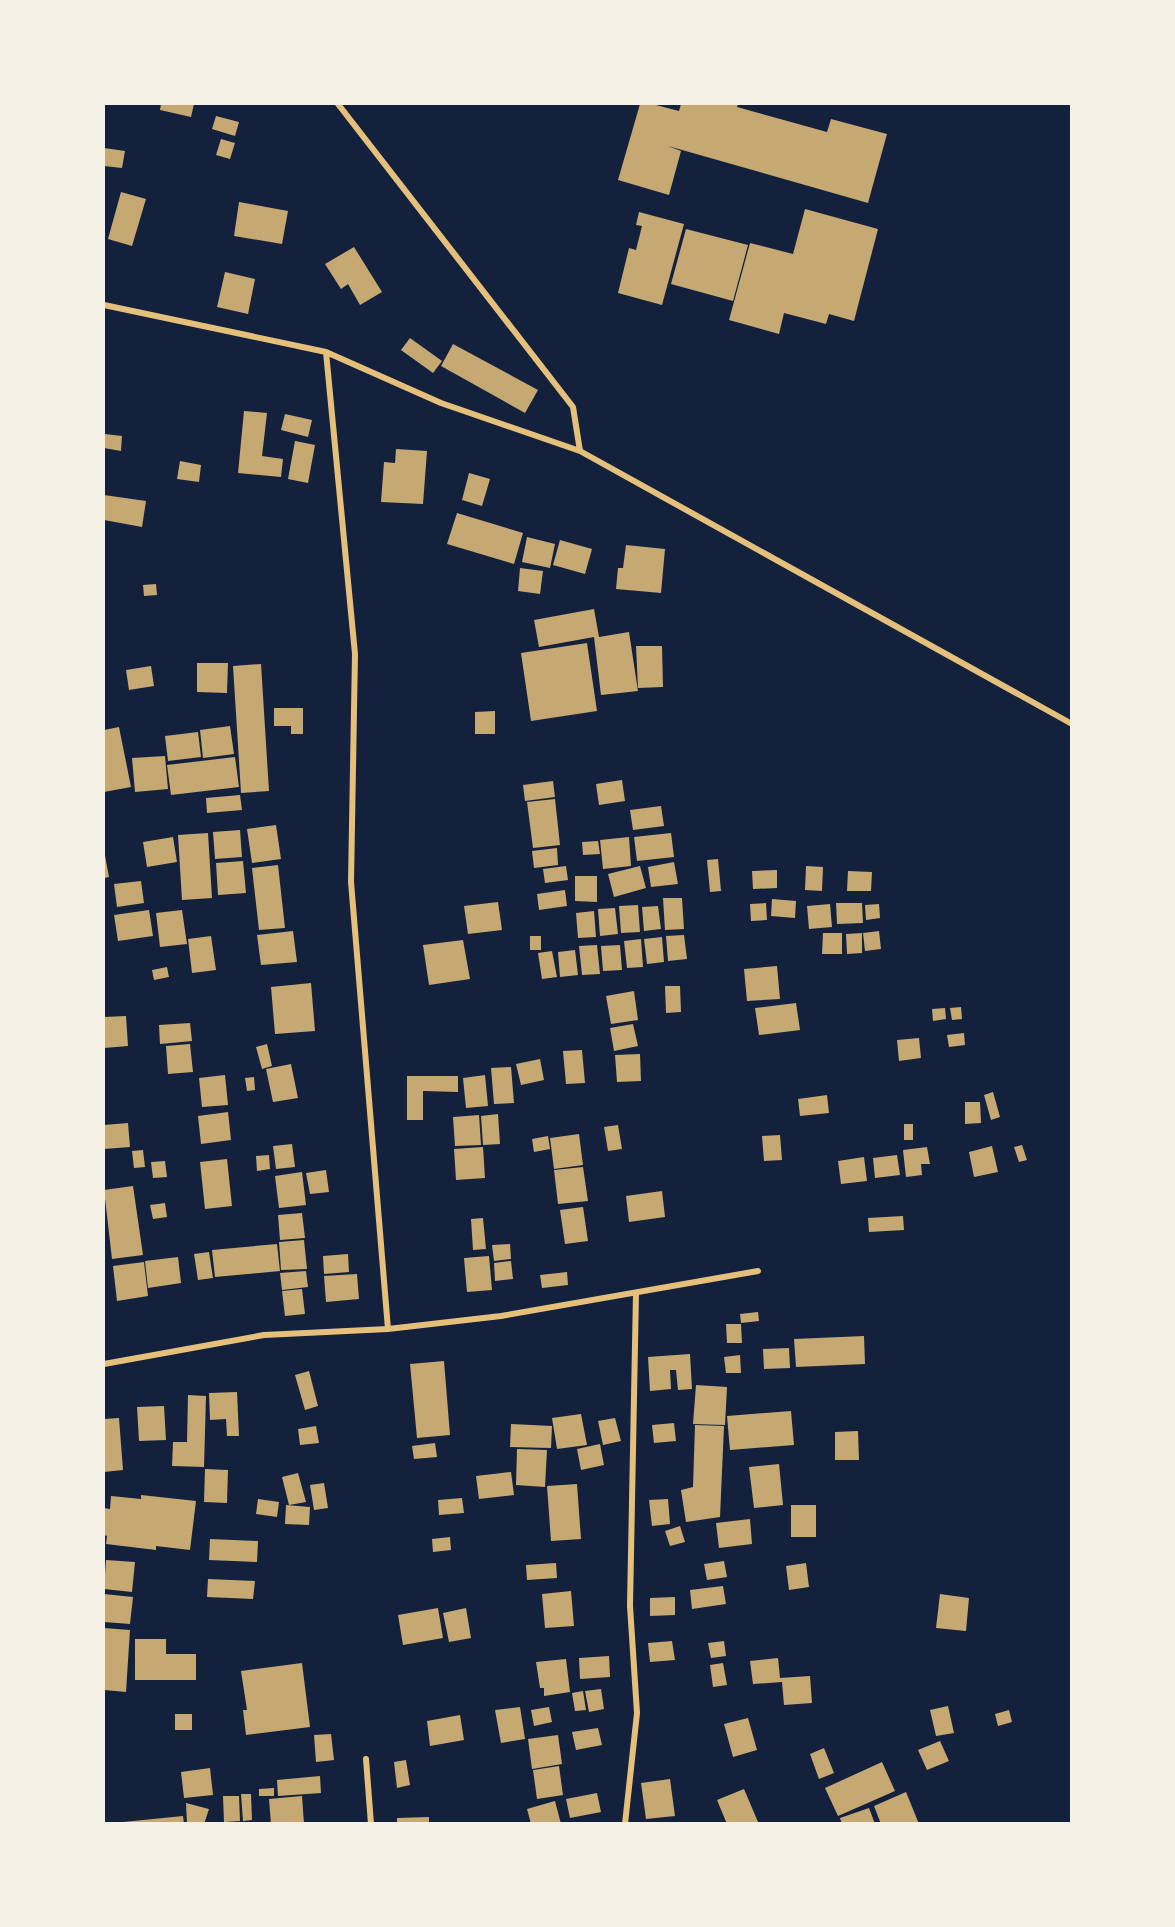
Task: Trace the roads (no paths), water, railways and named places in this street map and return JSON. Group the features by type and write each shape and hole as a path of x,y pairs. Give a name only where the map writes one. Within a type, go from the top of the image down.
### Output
{"street":[{"path":"338,104 573,407 580,451"},
{"path":"104,305 326,352 441,403 580,451 1071,724"},
{"path":"326,352 355,654 351,882 388,1329"},
{"path":"104,1365 264,1335 388,1329 501,1316 758,1271"},
{"path":"625,1824 637,1713 630,1606 636,1293"},
{"path":"366,1759 371,1824"}]}
